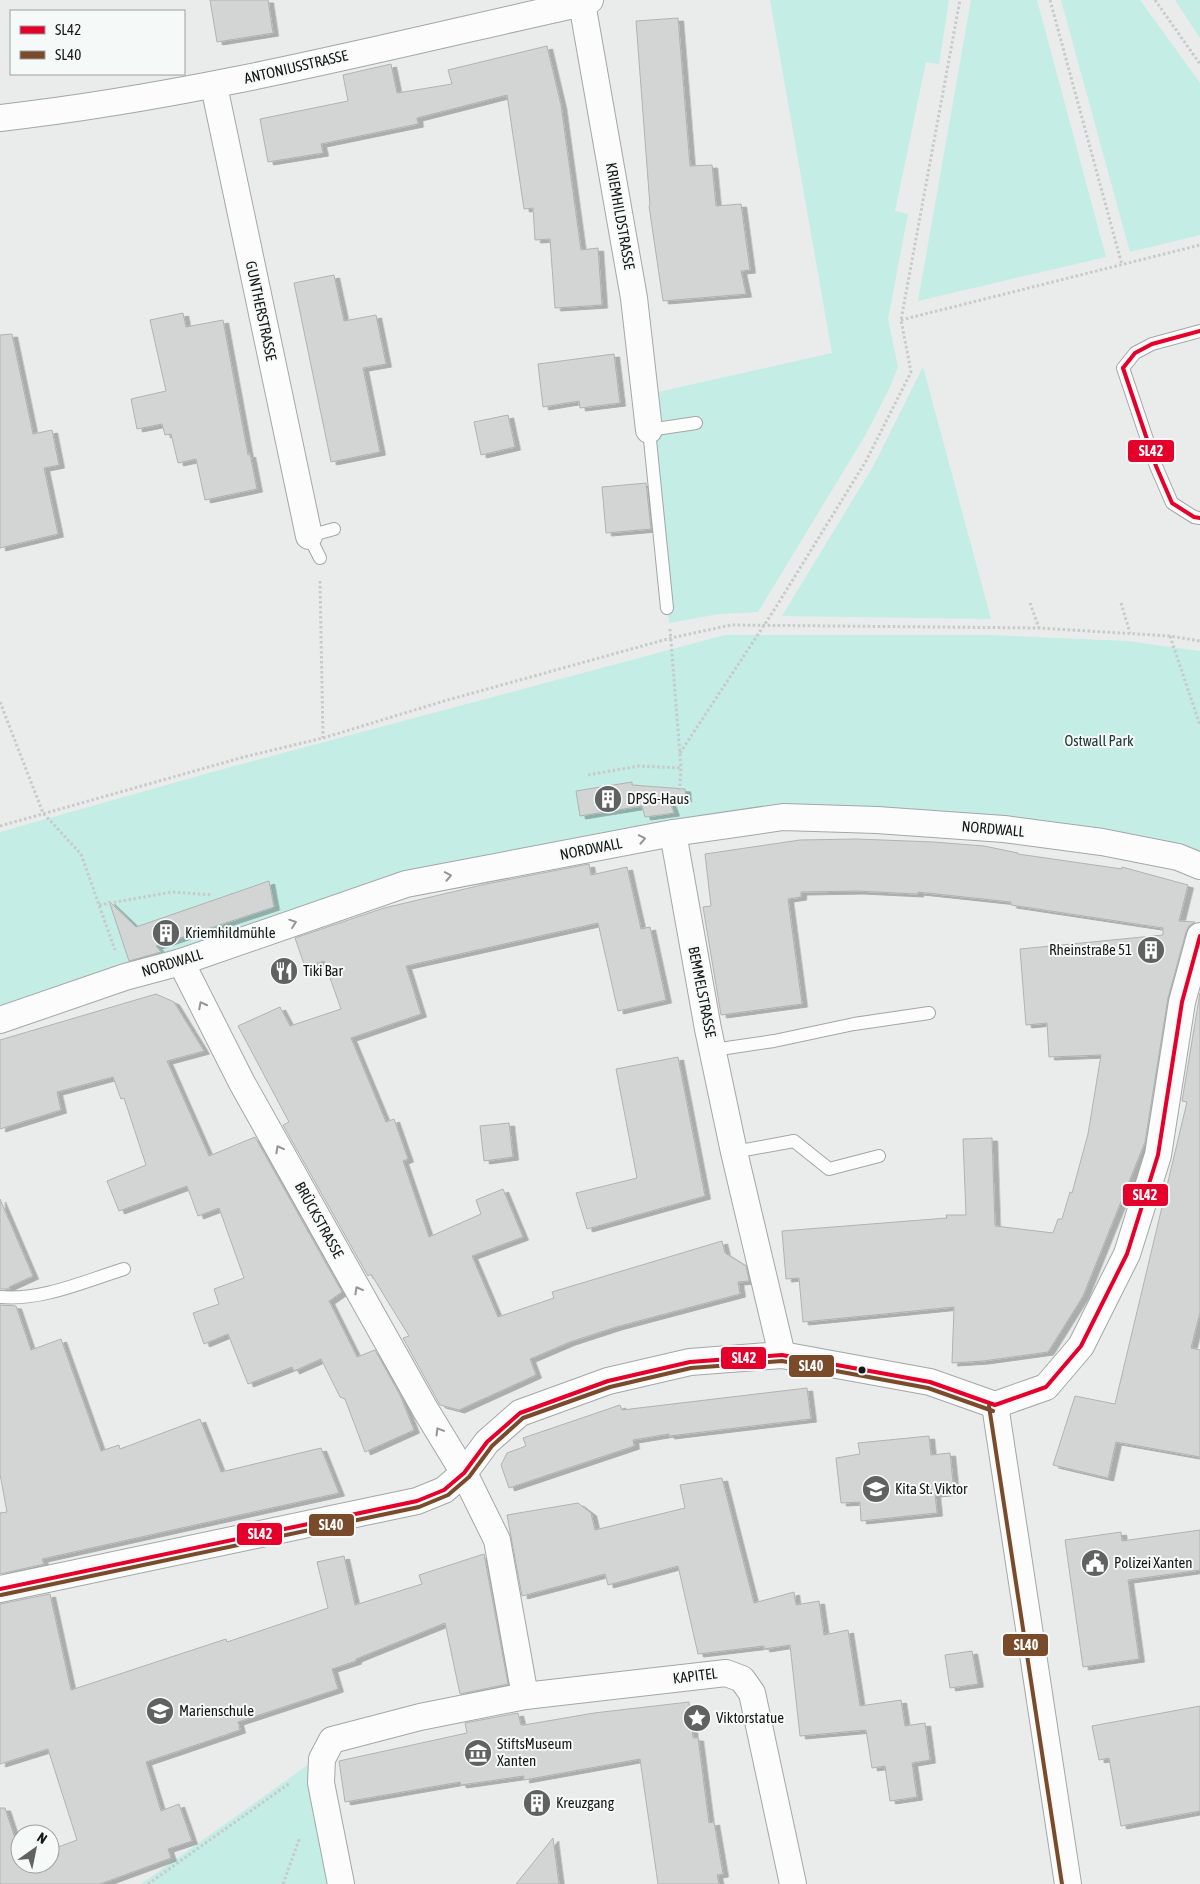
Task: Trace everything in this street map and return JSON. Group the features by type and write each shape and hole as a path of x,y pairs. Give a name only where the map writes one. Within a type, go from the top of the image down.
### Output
{"street":[{"name":"ANTONIUSSTRASSE","path":"0,118 60,112 214,86 586,2"},
{"name":"KRIEMHILDSTRASSE","path":"586,2 634,298 649,430"},
{"name":"GUNTHERSTRASSE","path":"214,86 314,547"},
{"name":"NORDWALL","path":"0,1020 125,977 181,962 406,884 674,833 784,817 877,820 1004,830 1102,842 1178,857 1200,866"},
{"name":"BEMMELSTRASSE","path":"674,833 713,1050 734,1152 782,1355"},
{"path":"0,1589 417,1501 444,1490 464,1473 487,1442 520,1413 608,1381 690,1362 782,1355 930,1382 995,1405 1046,1387 1081,1346 1127,1254 1158,1155 1182,1002 1200,936"},
{"name":"BRÜCKSTRASSE","path":"181,962 242,1083 425,1409 464,1473"},
{"path":"995,1405 1068,1884"},
{"path":"464,1473 498,1540 525,1696"},
{"name":"KAPITEL","path":"322,1759 332,1740 420,1717 525,1696 726,1673 742,1679 752,1693 793,1884"},
{"path":"322,1759 321,1783 341,1884"}],"lane":[{"path":"1200,331 1152,344 1135,353 1123,368 1156,466 1172,504 1194,517 1200,518"},
{"path":"667,608 649,430 696,423"},
{"path":"314,547 334,529"},
{"path":"713,1050 774,1041 854,1024 928,1013"},
{"path":"734,1152 794,1141 829,1168 879,1156"},
{"path":"0,1298 16,1299 50,1292 124,1270"}],"path":[{"path":"680,754 866,461 911,372 901,320 960,0"},
{"path":"1050,0 1122,265"},
{"path":"1155,0 1200,64"},
{"path":"901,320 1200,245"},
{"path":"314,547 323,738"},
{"path":"1030,603 1039,628"},
{"path":"1121,604 1130,633"},
{"path":"0,826 244,757 323,738 444,701 671,638 731,624 1039,628 1170,636 1200,641"},
{"path":"1170,636 1200,725"},
{"path":"671,638 681,768 679,803"},
{"path":"0,702 43,813 81,854 118,958"},
{"path":"588,775 639,766 681,768"},
{"path":"99,905 172,892 213,895"},
{"path":"148,1884 322,1759"}],"green space":[{"path":"770,0 949,0 939,64 926,62 895,211 908,214 888,319 898,367 866,434 758,612 719,614 669,623 645,395 832,353"},
{"path":"971,0 1037,0 1106,257 918,301"},
{"path":"1061,0 1140,0 1200,83 1200,235 1130,252"},
{"path":"1175,0 1200,0 1200,38"},
{"path":"923,367 991,619 782,616 874,465"},
{"name":"Ostwall Park","path":"725,635 989,635 1127,641 1200,651 1200,866 1178,857 783,817 406,884 0,1020 0,832 216,771"},
{"path":"312,1762 335,1884 141,1884"}],"building":[{"path":"210,0 268,0 273,33 217,42"},
{"path":"678,18 690,166 712,165 716,206 741,204 750,270 741,271 746,294 663,301 649,206 636,21"},
{"path":"547,46 561,105 581,250 598,248 602,305 555,308 550,239 535,240 533,208 524,209 507,95 417,118 418,124 321,144 323,153 268,162 260,119 348,101 343,75 391,64 397,93 452,84 448,70"},
{"path":"334,275 344,321 376,315 386,364 363,368 380,452 331,462 294,283"},
{"path":"183,313 186,327 223,320 248,455 250,454 257,489 205,500 196,459 178,463 171,434 165,435 162,424 137,429 131,399 166,391 150,320"},
{"path":"12,334 33,434 52,430 59,465 44,468 58,534 0,548 0,335"},
{"path":"614,354 620,403 580,408 579,401 543,407 538,364"},
{"path":"508,415 515,447 481,455 474,422"},
{"path":"646,483 651,529 606,533 602,487"},
{"path":"632,782 632,785 685,789 686,799 670,802 674,813 645,817 642,806 580,816 576,791"},
{"path":"857,839 984,846 1018,854 1122,869 1122,867 1188,885 1179,921 1195,922 1189,926 1186,932 1168,998 1145,1142 1083,1296 1048,1352 983,1361 952,1363 954,1307 803,1322 799,1278 786,1279 782,1231 947,1218 946,1215 966,1215 963,1139 992,1138 995,1226 1053,1233 1058,1219 1062,1219 1070,1192 1072,1193 1088,1134 1101,1055 1049,1057 1047,1023 1026,1025 1020,949 1163,935 1163,928 1011,905 1011,902 918,892 918,894 858,891 801,892 801,897 788,899 802,1004 721,1015 703,907 711,906 705,854 800,840"},
{"path":"589,864 591,875 627,867 641,929 650,927 666,1000 618,1011 598,923 406,966 421,1014 351,1038 386,1122 394,1119 408,1159 403,1161 429,1237 481,1214 476,1200 503,1189 523,1237 472,1256 498,1317 554,1298 552,1292 722,1241 725,1253 746,1266 749,1281 738,1282 740,1294 616,1327 570,1342 530,1359 536,1375 459,1410 440,1405 403,1338 409,1336 371,1274 368,1276 283,1125 289,1122 238,1026 280,1007 290,1026 341,1009 324,961 305,967 295,938 384,908 486,884"},
{"path":"269,881 274,907 156,946 161,952 129,961 109,901 136,927"},
{"path":"1200,993 1200,1312 1191,1348 1200,1350 1200,1457 1116,1442 1108,1478 1053,1465 1075,1396 1115,1404 1187,1102 1182,1101"},
{"path":"156,994 174,1002 204,1051 167,1061 209,1156 255,1137 342,1292 329,1301 357,1357 375,1350 400,1395 414,1430 365,1452 345,1399 340,1397 321,1359 294,1371 292,1367 248,1384 228,1334 204,1344 193,1313 219,1304 214,1289 244,1278 219,1208 198,1216 187,1186 119,1211 107,1181 146,1165 124,1098 121,1099 113,1077 57,1092 61,1110 0,1129 0,1040"},
{"path":"678,1057 705,1196 587,1229 576,1193 637,1178 616,1069"},
{"path":"509,1123 513,1157 484,1161 480,1126"},
{"path":"0,1199 33,1276 9,1287 10,1289 0,1289"},
{"path":"0,1305 16,1306 31,1350 61,1339 101,1451 119,1445 120,1449 200,1419 221,1472 321,1448 339,1493 42,1559 44,1564 0,1574 0,1513 7,1512 0,1474"},
{"path":"807,1388 811,1419 669,1436 669,1434 633,1440 634,1446 509,1488 501,1465 507,1453 526,1446 523,1438 620,1405 622,1410"},
{"path":"929,1436 931,1455 950,1453 954,1492 935,1494 937,1513 861,1521 860,1502 841,1503 836,1458 860,1454 858,1443"},
{"path":"722,1478 754,1603 794,1592 796,1605 819,1601 824,1635 848,1630 860,1706 901,1700 905,1726 925,1723 930,1760 912,1763 917,1797 890,1801 885,1766 872,1768 866,1730 800,1736 790,1645 764,1649 764,1646 698,1654 678,1566 608,1585 605,1574 522,1596 507,1515 578,1503 591,1513 595,1530 685,1508 680,1485"},
{"path":"1200,1530 1200,1570 1128,1580 1139,1659 1083,1667 1065,1540 1121,1532 1122,1541"},
{"path":"484,1554 508,1684 460,1694 445,1623 356,1659 356,1661 332,1669 338,1689 238,1722 240,1730 146,1762 161,1811 179,1804 192,1841 168,1849 171,1858 100,1884 0,1884 0,1808 5,1808 10,1824 10,1874 60,1874 60,1846 77,1840 48,1749 0,1764 0,1604 50,1594 71,1690 226,1639 227,1642 328,1608 317,1562 344,1556 355,1605 422,1584 419,1575"},
{"path":"972,1651 978,1684 950,1688 945,1655"},
{"path":"689,1702 693,1738 698,1738 709,1823 714,1822 723,1874 717,1875 719,1884 658,1884 640,1759 524,1780 524,1776 461,1785 460,1782 345,1802 339,1761 467,1733 465,1723 518,1713 521,1725 524,1725 594,1713"},
{"path":"1200,1706 1200,1811 1121,1826 1109,1758 1099,1760 1092,1726"},
{"path":"553,1838 559,1884 516,1884"}],"transit line":[{"name":"SL42","path":"1123,368 1135,353 1152,344 1200,331"},
{"name":"SL42","path":"1123,368 1156,466 1172,503 1194,517 1200,518"},
{"name":"SL42","path":"0,1589 417,1501 444,1490 464,1473 487,1442 520,1413 608,1381 690,1362 782,1355 930,1382 995,1405 1046,1387 1081,1346 1127,1254 1158,1155 1182,1002 1200,936"},
{"name":"SL40","path":"1,1595 419,1507 448,1495 469,1477 492,1446 523,1418 610,1387 691,1368 782,1361 928,1388 993,1411"},
{"name":"SL40","path":"989,1406 1062,1884"}],"place":[{"name":"DPSG-Haus","path":"608,799"},
{"name":"Kriemhildmühle","path":"166,933"},
{"name":"Rheinstraße 51","path":"1151,950"},
{"name":"Tiki Bar","path":"284,971"},
{"name":"Kita St. Viktor","path":"876,1489"},
{"name":"Polizei Xanten","path":"1095,1563"},
{"name":"Marienschule","path":"160,1711"},
{"name":"Viktorstatue","path":"697,1718"},
{"name":"StiftsMuseum Xanten","path":"478,1753"},
{"name":"Kreuzgang","path":"537,1803"}]}
